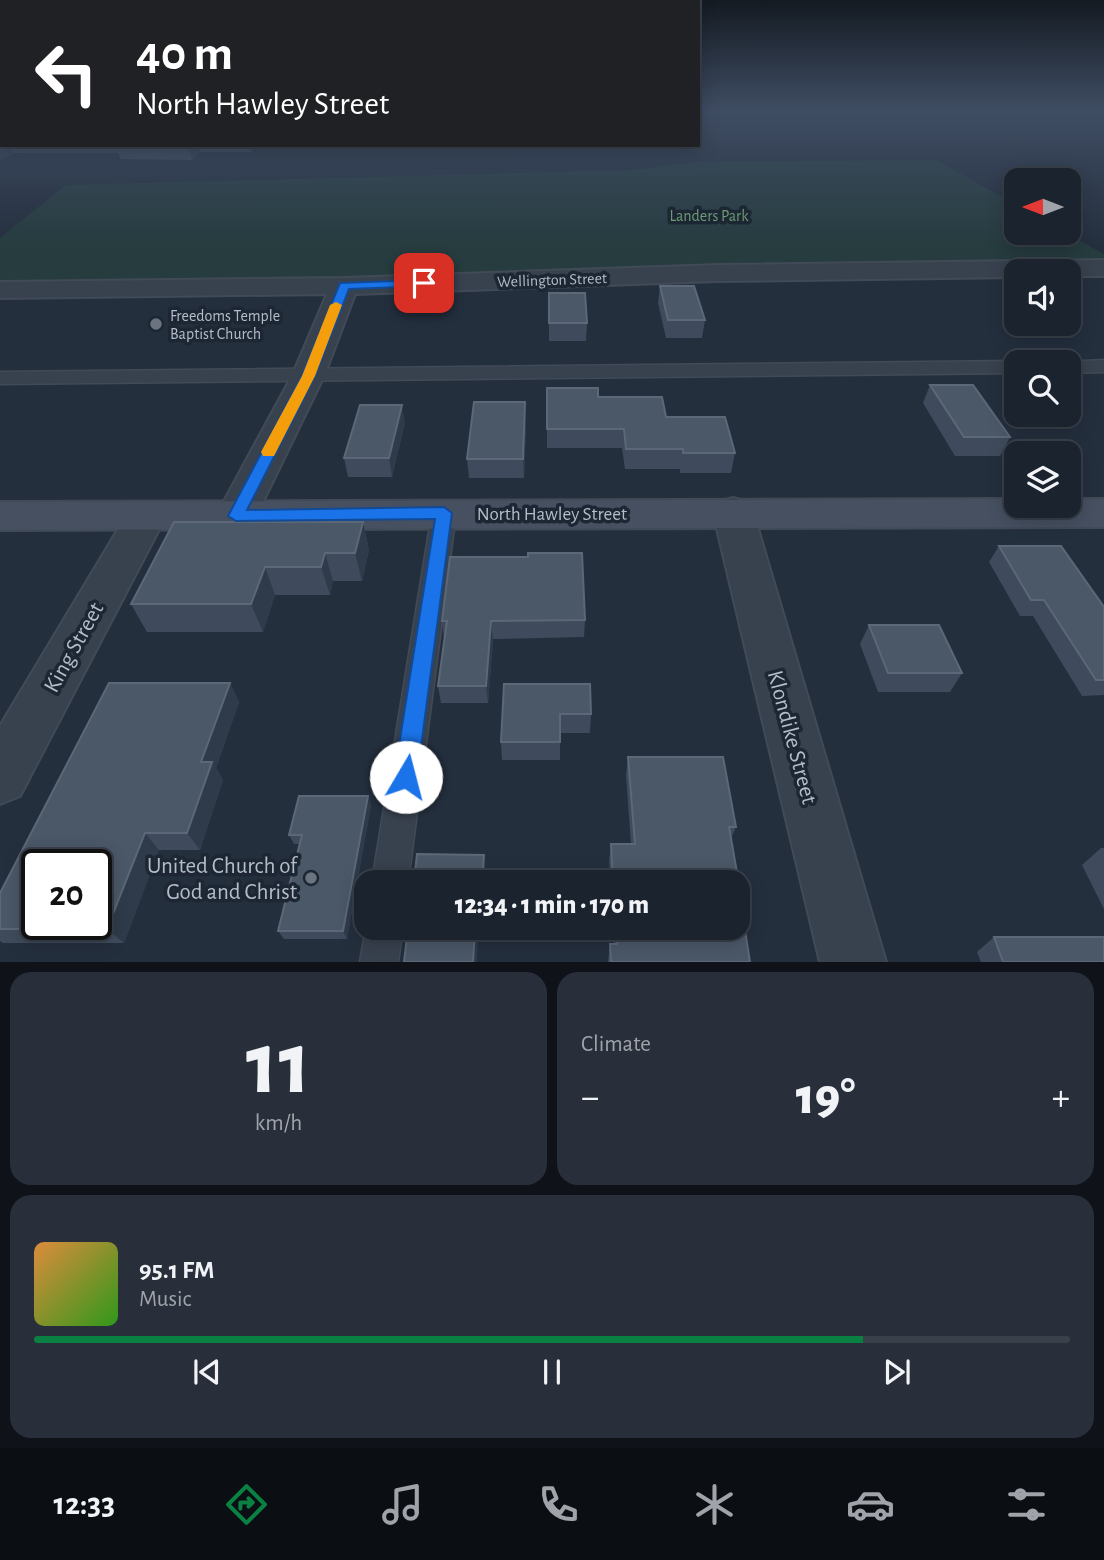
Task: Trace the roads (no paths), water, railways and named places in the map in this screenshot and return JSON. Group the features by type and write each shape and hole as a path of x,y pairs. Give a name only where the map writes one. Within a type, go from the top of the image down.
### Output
{"street":[{"name":"Wellington Street","path":"0,290 344,286 744,273 1104,268"},
{"path":"236,516 308,376 344,286"},
{"name":"Klondike Street","path":"733,512 853,961"},
{"name":"North Hawley Street","path":"0,516 1104,513"},
{"name":"King Street","path":"0,777 146,516"}],"lane":[{"path":"1081,367 1104,366"},
{"path":"0,378 1004,367"},
{"path":"392,870 444,513"},
{"path":"379,961 382,940"}],"place":[{"name":"Freedoms Temple Baptist Church","path":"156,324"},
{"name":"United Church of God and Christ","path":"311,878"}],"park label":[{"name":"Landers Park","path":"709,215"}]}
